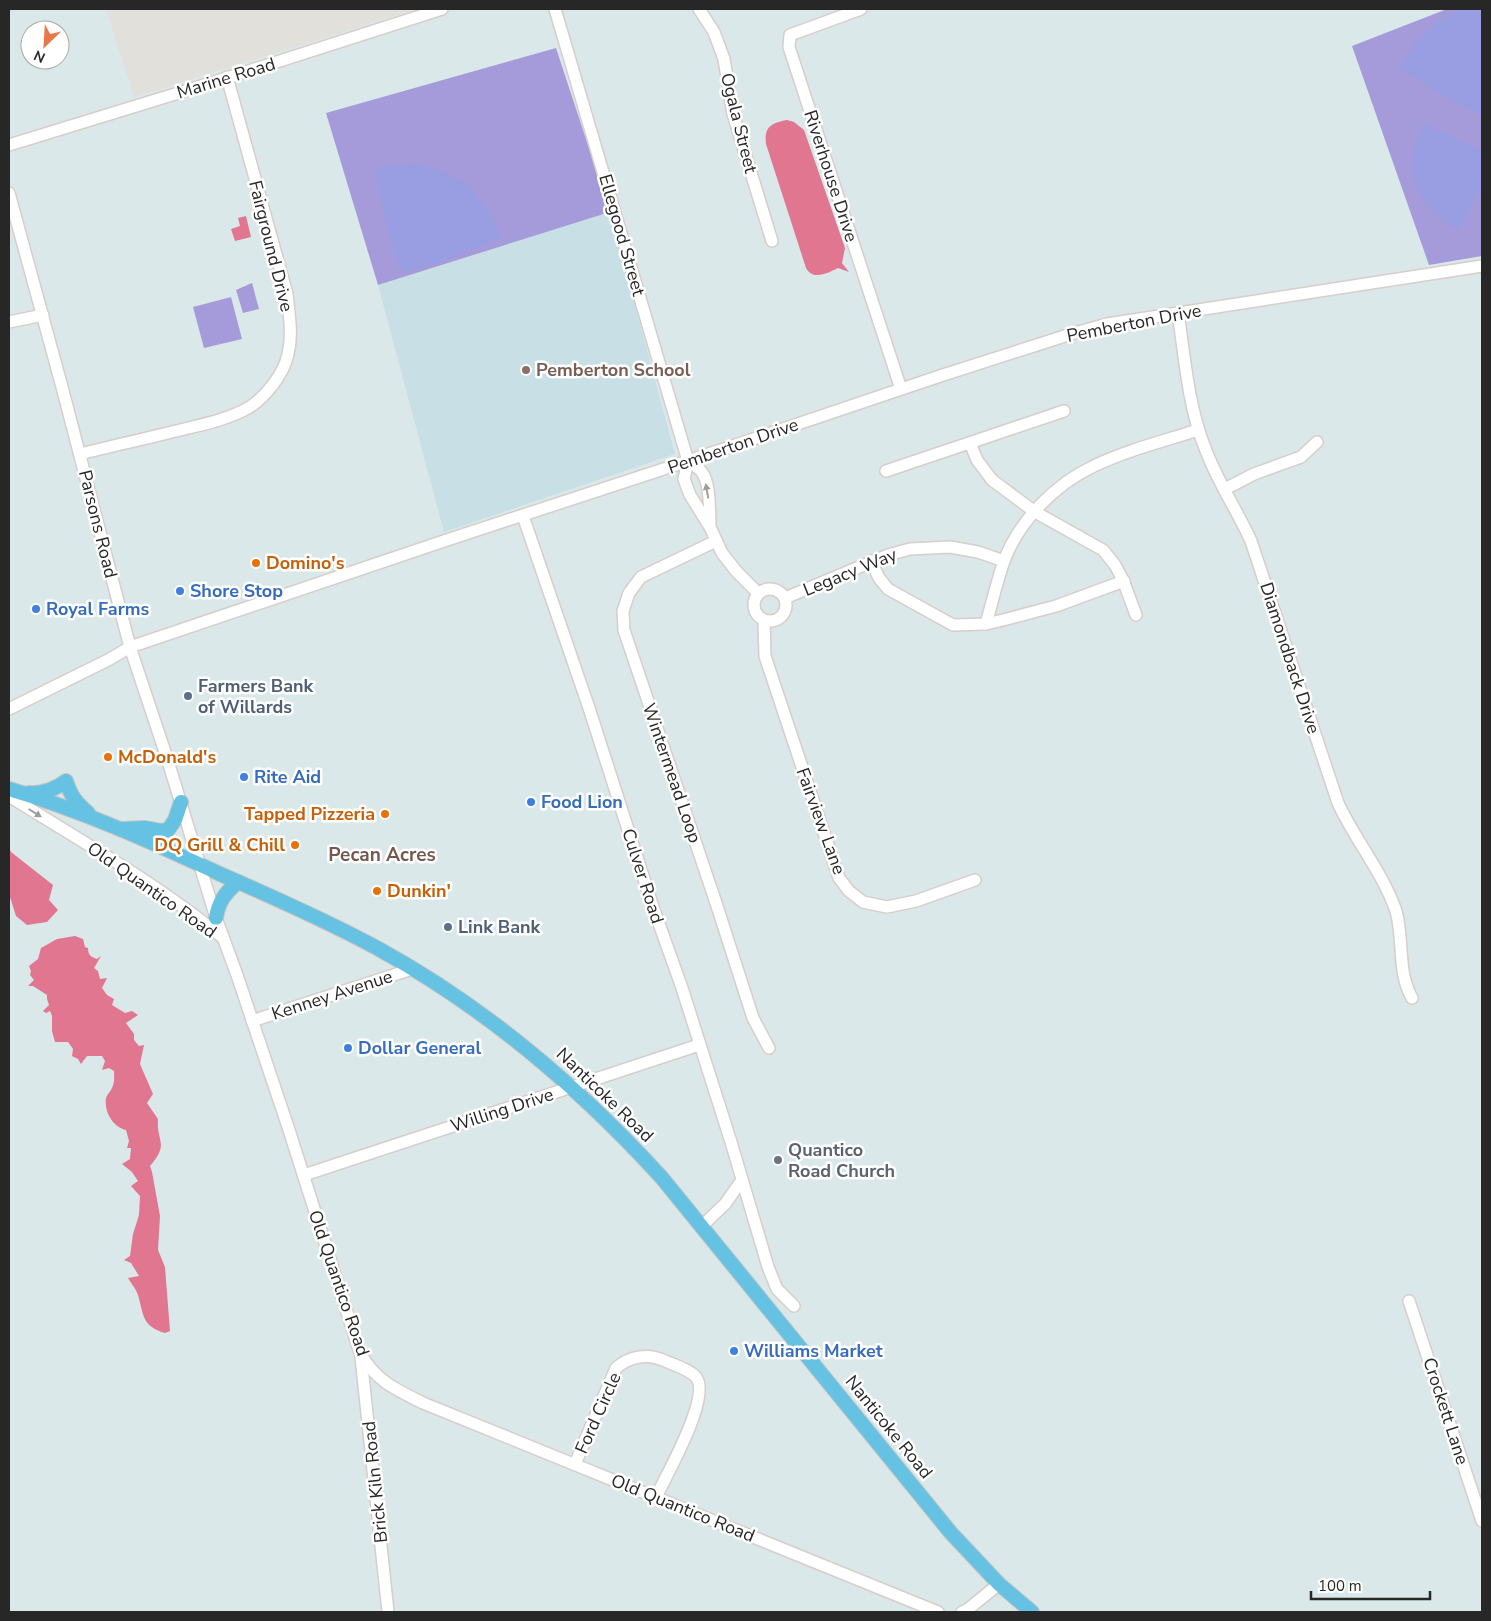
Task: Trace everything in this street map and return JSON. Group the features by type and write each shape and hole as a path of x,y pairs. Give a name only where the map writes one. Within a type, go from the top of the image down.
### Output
{"main road":[{"path":"13,793 35,794 59,787 66,781 70,794 96,820"},
{"name":"Nanticoke Road","path":"13,793 96,820 199,864 348,933 461,999 526,1047 572,1088 644,1158 702,1226 933,1512 999,1584 1032,1612"},
{"path":"117,829 145,828 161,831 168,830 175,820 181,802"},
{"path":"216,918 217,908 221,899 238,882"}],"street":[{"name":"Marine Road","path":"9,145 442,9"},
{"name":"Ellegood Street","path":"555,9 688,462"},
{"name":"Ogala Street","path":"699,9 714,32 724,59 733,114 772,241"},
{"name":"Riverhouse Drive","path":"861,9 790,35 789,48 901,389"},
{"name":"Fairground Drive","path":"80,454 233,416 250,407 268,391 280,374 288,356 291,331 286,294 227,77"},
{"name":"Parsons Road","path":"9,193 130,647 181,802 223,939"},
{"name":"Pemberton Drive","path":"9,709 58,686 130,647 688,462 901,389 1075,333 1107,324 1482,266"},
{"name":"Diamondback Drive","path":"1178,313 1190,395 1198,430 1211,464 1251,541 1338,802 1356,837 1382,880 1396,911 1404,980 1412,998"},
{"path":"9,322 42,315"},
{"path":"886,471 1064,411"},
{"path":"986,624 1004,561 1019,533 1035,512 1052,495 1084,471 1108,460 1198,430"},
{"path":"1225,489 1254,474 1301,457 1317,442"},
{"path":"970,443 977,460 992,480 1035,512 1102,550 1115,565 1124,582 1136,615"},
{"path":"710,527 708,494 702,471 688,462 684,479 688,491 710,527 722,553 736,571 758,593"},
{"name":"Culver Road","path":"523,516 589,708 651,901 682,988 768,1267 776,1289 794,1306"},
{"name":"Wintermead Loop","path":"716,542 641,578 629,593 623,610 624,630 753,1018 769,1048"},
{"name":"Legacy Way","path":"785,598 898,551 936,547 962,548 1004,561"},
{"path":"872,561 879,578 888,590 953,625 986,624 1056,606 1124,582"},
{"path":"772,588 782,593 785,598 785,611 782,616 775,620 764,620 757,615 754,601 758,593 772,588"},
{"name":"Fairview Lane","path":"764,620 767,664 839,878 849,891 863,902 887,907 916,901 975,880"},
{"name":"Old Quantico Road","path":"13,793 61,829 91,846 167,897 223,939 304,1176 360,1353 368,1367 377,1376 398,1390 424,1402 938,1612"},
{"name":"Kenney Avenue","path":"252,1021 412,969"},
{"name":"Willing Drive","path":"304,1176 700,1045"},
{"path":"702,1226 725,1204 742,1180"},
{"name":"Crockett Lane","path":"1409,1301 1482,1520"},
{"name":"Brick Kiln Road","path":"360,1353 388,1612"},
{"name":"Ford Circle","path":"576,1464 616,1368 634,1358 648,1355 661,1359 689,1372 696,1377 700,1386 699,1398 685,1438 656,1497"},
{"path":"962,1612 999,1584"}],"shaded area":[{"path":"106,9 416,9 134,97"},
{"path":"1447,9 1482,9 1482,256 1429,265 1352,46"},
{"path":"1461,9 1482,9 1482,116 1447,98 1399,68 1424,32 1441,19"},
{"path":"556,48 610,212 378,285 326,113"},
{"path":"787,120 794,122 804,130 845,248 842,263 849,272 838,268 825,274 817,275 809,272 806,268 766,144 766,134 770,127 773,124"},
{"path":"1423,123 1482,151 1482,185 1459,231 1431,211 1422,199 1416,185 1413,171 1413,156 1416,140"},
{"path":"414,164 444,172 469,187 487,209 501,237 447,260 406,272 399,269 374,169 392,165"},
{"name":"Pemberton School","path":"610,212 675,454 444,532 378,285"},
{"path":"246,216 251,237 235,241 231,229 240,226 238,218"},
{"path":"252,283 259,309 243,313 236,290"},
{"path":"231,297 242,339 204,348 193,307"},
{"path":"9,848 11,852 53,885 49,900 58,910 47,922 27,925 16,916 9,894"},
{"path":"75,936 83,939 89,954 97,959 101,956 94,968 98,971 100,979 107,978 102,988 107,995 114,999 112,1005 125,1013 132,1011 138,1015 126,1023 134,1034 134,1040 139,1046 144,1045 140,1064 153,1094 147,1103 158,1119 161,1142 159,1152 150,1166 160,1216 158,1250 165,1267 170,1331 165,1333 152,1327 145,1319 137,1293 128,1278 139,1276 131,1263 124,1260 130,1256 133,1234 139,1215 140,1196 131,1186 138,1181 132,1172 122,1164 130,1159 131,1148 127,1148 129,1141 126,1130 113,1122 106,1108 106,1098 113,1086 114,1071 109,1068 102,1070 105,1061 102,1056 87,1056 81,1064 78,1059 72,1056 73,1049 68,1042 55,1042 52,1031 52,1016 50,1011 46,1013 43,1011 49,1005 47,995 33,986 28,986 34,980 30,975 29,966 38,959 41,948 57,939"}],"place":[{"name":"Pemberton School","path":"526,370"},
{"name":"Domino's","path":"256,563"},
{"name":"Shore Stop","path":"180,591"},
{"name":"Royal Farms","path":"36,609"},
{"name":"Farmers Bank of Willards","path":"188,696"},
{"name":"McDonald's","path":"108,757"},
{"name":"Rite Aid","path":"244,777"},
{"name":"Food Lion","path":"531,802"},
{"name":"Tapped Pizzeria","path":"385,814"},
{"name":"DQ Grill & Chill","path":"295,845"},
{"name":"Dunkin'","path":"377,891"},
{"name":"Link Bank","path":"448,927"},
{"name":"Dollar General","path":"348,1048"},
{"name":"Quantico Road Church","path":"778,1160"},
{"name":"Williams Market","path":"734,1351"}],"district":[{"name":"Pecan Acres","path":"382,854"}]}
